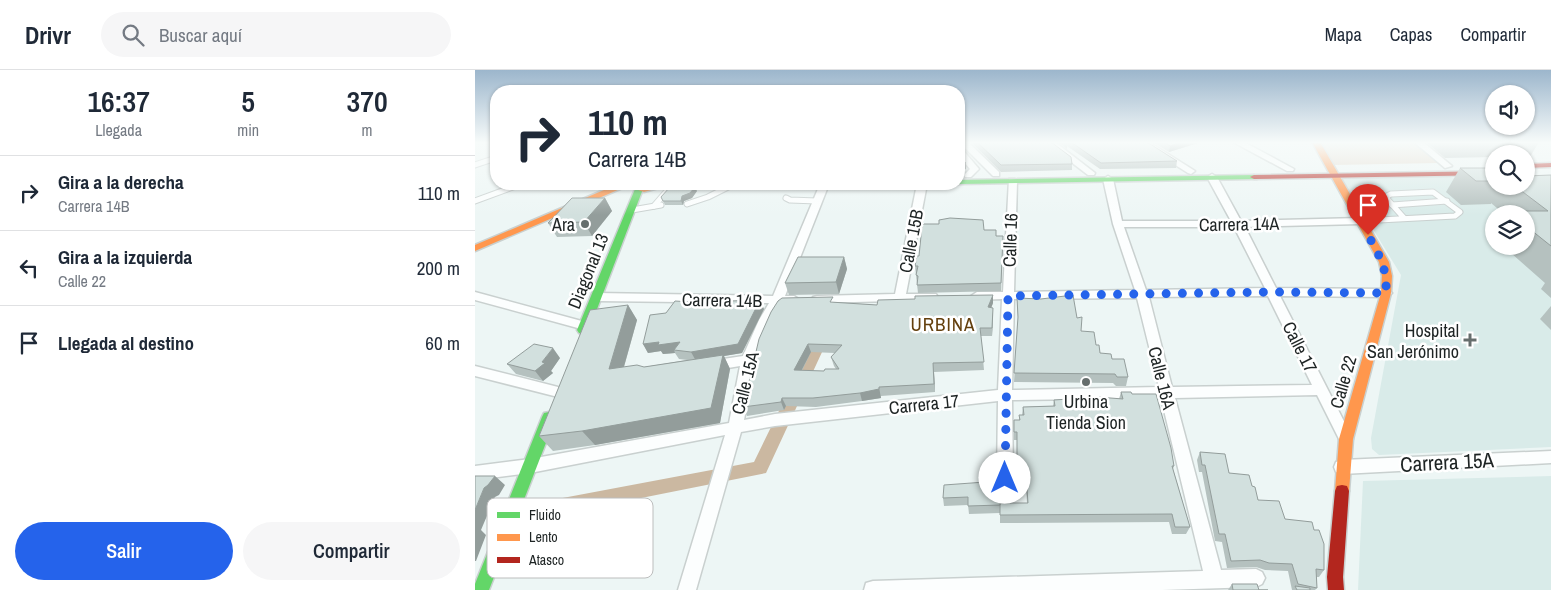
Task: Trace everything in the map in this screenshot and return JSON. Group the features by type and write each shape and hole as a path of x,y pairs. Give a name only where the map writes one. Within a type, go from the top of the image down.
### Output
{"main road":[{"name":"Calle 22","path":"1328,166 1384,262 1387,276 1386,293 1345,439 1335,577 1337,590"},
{"path":"965,177 1012,181 1212,177 1443,166"},
{"path":"965,177 996,174 1289,169 1331,172 1485,173"},
{"path":"1535,172 1551,172"},
{"path":"475,248 618,190"},
{"name":"Diagonal 13","path":"578,342 632,210 631,190"},
{"path":"517,498 560,388"},
{"path":"481,590 487,575"}],"street":[{"path":"965,175 975,169 973,166"},
{"path":"988,166 996,174"},
{"path":"1082,166 1091,173"},
{"path":"1183,166 1191,171"},
{"path":"1284,166 1289,169"},
{"name":"Calle 17","path":"1212,177 1238,224 1345,439"},
{"name":"Calle 16A","path":"1108,179 1118,224 1142,294 1214,578"},
{"name":"Calle 16","path":"1005,478 1005,394 1012,181"},
{"name":"Calle 15A","path":"687,590 735,427 748,360 765,320 777,301 822,190"},
{"name":"Calle 15B","path":"900,297 921,190"},
{"name":"Carrera 14A","path":"1118,224 1360,221"},
{"path":"969,296 1272,292 1386,293"},
{"path":"475,296 585,326"},
{"name":"Carrera 14B","path":"597,297 777,301 949,297"},
{"path":"699,368 748,360"},
{"path":"475,371 560,388"},
{"name":"Carrera 17","path":"475,473 530,466 775,420 1005,394 1322,390"},
{"name":"Carrera 15A","path":"1342,467 1551,457"},
{"path":"873,590 1256,578"}],"lane":[{"path":"475,201 505,190"},
{"path":"687,204 723,190"},
{"path":"654,206 666,191"},
{"path":"1360,221 1404,218 1459,214 1460,212 1437,193 1391,194 1387,196 1388,200 1404,218"},
{"path":"692,197 715,194"},
{"path":"786,198 790,200 817,201"},
{"path":"1392,205 1447,202"},
{"path":"632,210 661,205"}],"shaded area":[{"name":"Hospital San Jerónimo","path":"1440,175 1485,184 1485,195 1535,195 1535,182 1551,176 1551,447 1379,455 1372,449 1371,438 1401,275 1341,177"},
{"path":"1551,476 1551,590 1358,590 1363,481"}],"building":[{"path":"1460,168 1485,168 1485,181 1476,181"},
{"path":"1551,175 1551,246 1535,233 1535,211 1548,211 1527,195 1535,195 1535,176"},
{"path":"667,190 692,190 682,196 681,201 663,201 661,197"},
{"path":"572,198 605,198 584,222 548,223"},
{"path":"950,218 983,220 984,230 996,230 996,236 1003,236 1001,283 917,285 918,276 916,275 918,266 915,266 917,256 919,256 922,226 924,224 939,224 939,220"},
{"path":"798,257 844,257 836,282 785,283"},
{"path":"993,295 988,307 993,308 992,328 980,328 984,362 933,363 934,384 879,387 879,389 860,393 813,398 782,398 781,402 743,407 759,339 771,312 782,298 833,297 830,302 877,305 878,300 915,299 915,296","holes":["808,344 842,345 831,357 839,369 825,369 824,371 794,370"]},
{"path":"1073,295 1077,318 1082,317 1081,331 1094,332 1096,345 1099,345 1100,353 1111,354 1112,359 1124,359 1128,377 1117,377 1115,374 1014,373 1018,317 1017,298 1041,299"},
{"path":"717,299 731,299 730,301 760,300 738,344 691,352 674,350 680,342 658,345 659,342 643,344 650,315 666,313 675,301 707,303 714,302"},
{"path":"628,305 609,369 637,365 644,367 723,355 711,408 582,431 539,436 590,310"},
{"path":"534,344 553,348 542,362 545,363 535,371 507,364"},
{"path":"1121,392 1156,394 1171,448 1174,466 1172,466 1190,527 1175,527 1172,514 1000,515 1000,503 1028,503 1025,463 1017,463 1017,432 1014,432 1014,420 1020,420 1019,415 1024,415 1023,407 1055,406 1054,400 1098,397 1123,399"},
{"path":"1200,452 1225,454 1229,473 1249,475 1252,486 1255,487 1258,500 1279,501 1285,519 1312,522 1314,530 1319,530 1324,544 1324,570 1316,569 1317,588 1298,584 1292,564 1269,563 1260,560 1231,561 1225,534 1219,534 1205,465 1202,465"},
{"path":"475,476 495,476 484,488 475,510"},
{"path":"999,481 1000,505 968,506 968,497 943,498 944,485"},
{"path":"1232,584 1257,584 1259,590 1233,590"},
{"path":"1295,586 1310,588 1310,590 1297,590"}],"waterway":[{"path":"604,498 760,468 822,337"}],"traffic: fast":[{"path":"965,182 1254,177"},
{"path":"583,330 639,190"},
{"path":"517,498 549,417"},
{"path":"481,590 487,575"}],"traffic: slow":[{"path":"1330,166 1384,262 1387,276 1386,293 1346,439 1342,491"},
{"path":"475,248 610,190"}],"traffic: jam":[{"path":"1254,177 1485,173"},
{"path":"1336,590 1335,577 1342,491"}],"place":[{"name":"Ara","path":"585,224"},
{"name":"Hospital San Jerónimo","path":"1470,340"},
{"name":"Urbina Tienda Sion","path":"1086,382"}],"district":[{"name":"URBINA","path":"943,324"}],"route":[{"path":"1005,478 1008,296 1272,292 1386,293 1387,276 1384,262 1368,235"}]}
